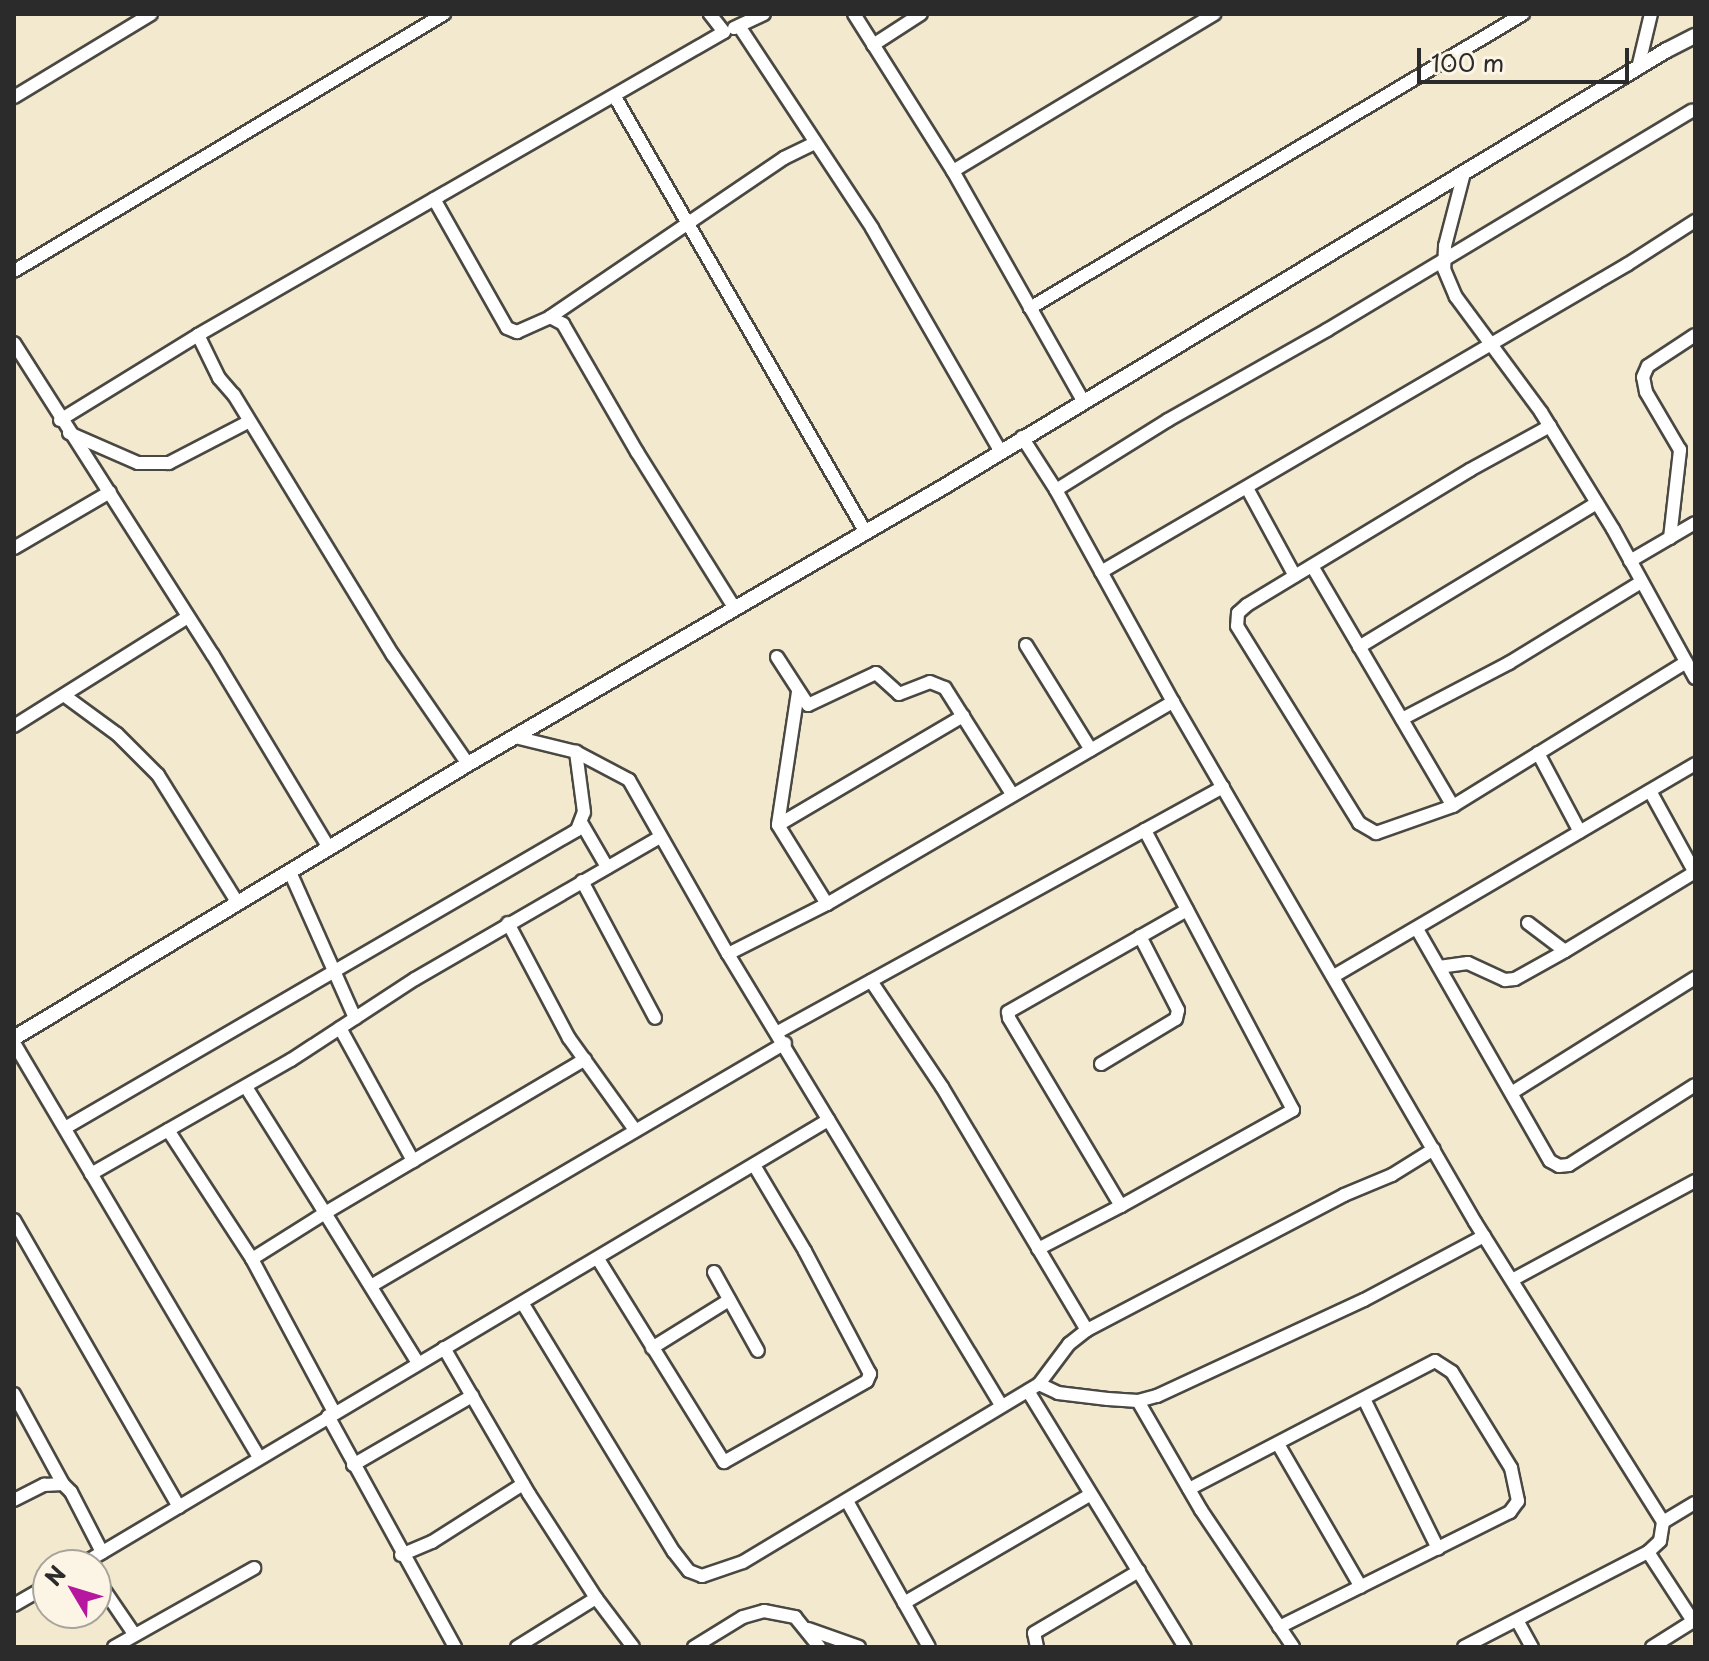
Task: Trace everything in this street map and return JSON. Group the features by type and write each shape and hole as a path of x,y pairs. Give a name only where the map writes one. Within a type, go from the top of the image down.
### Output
{"street":[{"path":"14,97 151,14"},
{"path":"14,271 444,14"},
{"path":"710,14 724,32"},
{"path":"60,420 198,335 724,32 764,14"},
{"path":"854,14 953,171 1083,401"},
{"path":"873,45 921,14"},
{"path":"953,171 1214,14"},
{"path":"1030,308 1523,14"},
{"path":"1638,68 1651,14"},
{"path":"739,26 872,228 1000,451"},
{"path":"259,1457 14,1040 468,764 1695,36"},
{"path":"615,97 865,531"},
{"path":"1056,490 1168,420 1692,111"},
{"path":"434,199 507,328 517,332 550,317 784,158 815,143"},
{"path":"1464,173 1449,224 1444,259 1444,269 1456,297 1550,426 1695,678"},
{"path":"1101,572 1695,221"},
{"path":"550,317 563,324 637,452 734,607"},
{"path":"198,335 219,378 234,395 248,422 348,576 393,655 468,764"},
{"path":"1670,538 1680,450 1646,392 1643,377 1648,366 1695,335"},
{"path":"14,343 18,359 110,492 329,848"},
{"path":"69,433 138,463 169,463 248,422"},
{"path":"1550,426 1470,470 1247,605 1238,613 1237,626 1359,823 1376,833 1399,828 1453,806 1686,662"},
{"path":"1022,437 1056,490 1173,702 1484,1236 1663,1522 1660,1541 1648,1552 1518,1622 1464,1647"},
{"path":"1247,488 1295,576"},
{"path":"14,548 110,492"},
{"path":"1359,647 1597,503"},
{"path":"1630,561 1695,523"},
{"path":"1312,566 1453,806"},
{"path":"1402,719 1509,663 1641,582"},
{"path":"14,726 188,617"},
{"path":"1026,645 1091,750"},
{"path":"777,657 804,704 812,706 876,673 899,694 930,682 945,688 1012,794"},
{"path":"798,692 778,825 827,904"},
{"path":"65,696 117,734 158,775 237,902"},
{"path":"728,954 827,904 1173,702"},
{"path":"778,825 963,716"},
{"path":"515,737 576,752 629,780 728,954 1001,1405"},
{"path":"576,752 584,812 582,824 607,867"},
{"path":"1538,753 1580,832"},
{"path":"1334,976 1695,764"},
{"path":"371,1286 635,1130 871,981 1223,787"},
{"path":"1439,967 1468,963 1505,980 1515,979 1695,872 1650,791"},
{"path":"65,1128 582,824"},
{"path":"1038,1249 1293,1110 1145,830"},
{"path":"91,1174 246,1087 508,923 660,837"},
{"path":"290,872 355,1018"},
{"path":"582,881 655,1018"},
{"path":"1121,1206 1008,1012 1187,910"},
{"path":"508,923 533,976 585,1059 635,1130"},
{"path":"1528,923 1565,951"},
{"path":"1417,929 1550,1161 1559,1166 1569,1165 1695,1085"},
{"path":"1101,1064 1176,1019 1178,1010 1140,936"},
{"path":"1513,1092 1695,978"},
{"path":"871,981 942,1087 1087,1330"},
{"path":"340,1028 413,1161"},
{"path":"252,1259 585,1059"},
{"path":"246,1087 418,1363"},
{"path":"107,1549 828,1120"},
{"path":"168,1130 252,1259 331,1414 353,1465 455,1647"},
{"path":"523,1304 674,1552 689,1571 702,1576 743,1562 1033,1387 1069,1344 1087,1330 1344,1195 1392,1175 1434,1149"},
{"path":"598,1259 724,1462 870,1378 805,1251 754,1165"},
{"path":"1512,1280 1695,1181"},
{"path":"14,1220 179,1507"},
{"path":"1033,1387 1058,1393 1138,1401 1178,1388 1364,1300 1484,1236"},
{"path":"714,1272 758,1351"},
{"path":"652,1348 729,1300"},
{"path":"444,1348 523,1484 596,1598 633,1647"},
{"path":"1189,1489 1435,1361 1452,1372 1511,1468 1518,1501 1510,1512 1279,1627"},
{"path":"1033,1387 1091,1494 1185,1647"},
{"path":"14,1394 100,1549"},
{"path":"353,1465 472,1396"},
{"path":"1364,1399 1438,1549"},
{"path":"1138,1401 1189,1489 1293,1647"},
{"path":"1278,1444 1361,1587"},
{"path":"14,1500 44,1485 63,1484"},
{"path":"401,1555 432,1542 523,1484"},
{"path":"904,1603 1091,1494"},
{"path":"847,1501 929,1647"},
{"path":"1663,1522 1695,1503"},
{"path":"1648,1552 1694,1620 1652,1647"},
{"path":"114,1647 254,1568"},
{"path":"1037,1647 1032,1639 1034,1633 1139,1571"},
{"path":"14,1605 32,1594"},
{"path":"517,1647 596,1598"},
{"path":"112,1602 134,1634"},
{"path":"694,1647 743,1617 764,1611 795,1617 808,1629 819,1647"},
{"path":"1518,1622 1532,1647"},
{"path":"808,1629 859,1647"}]}
